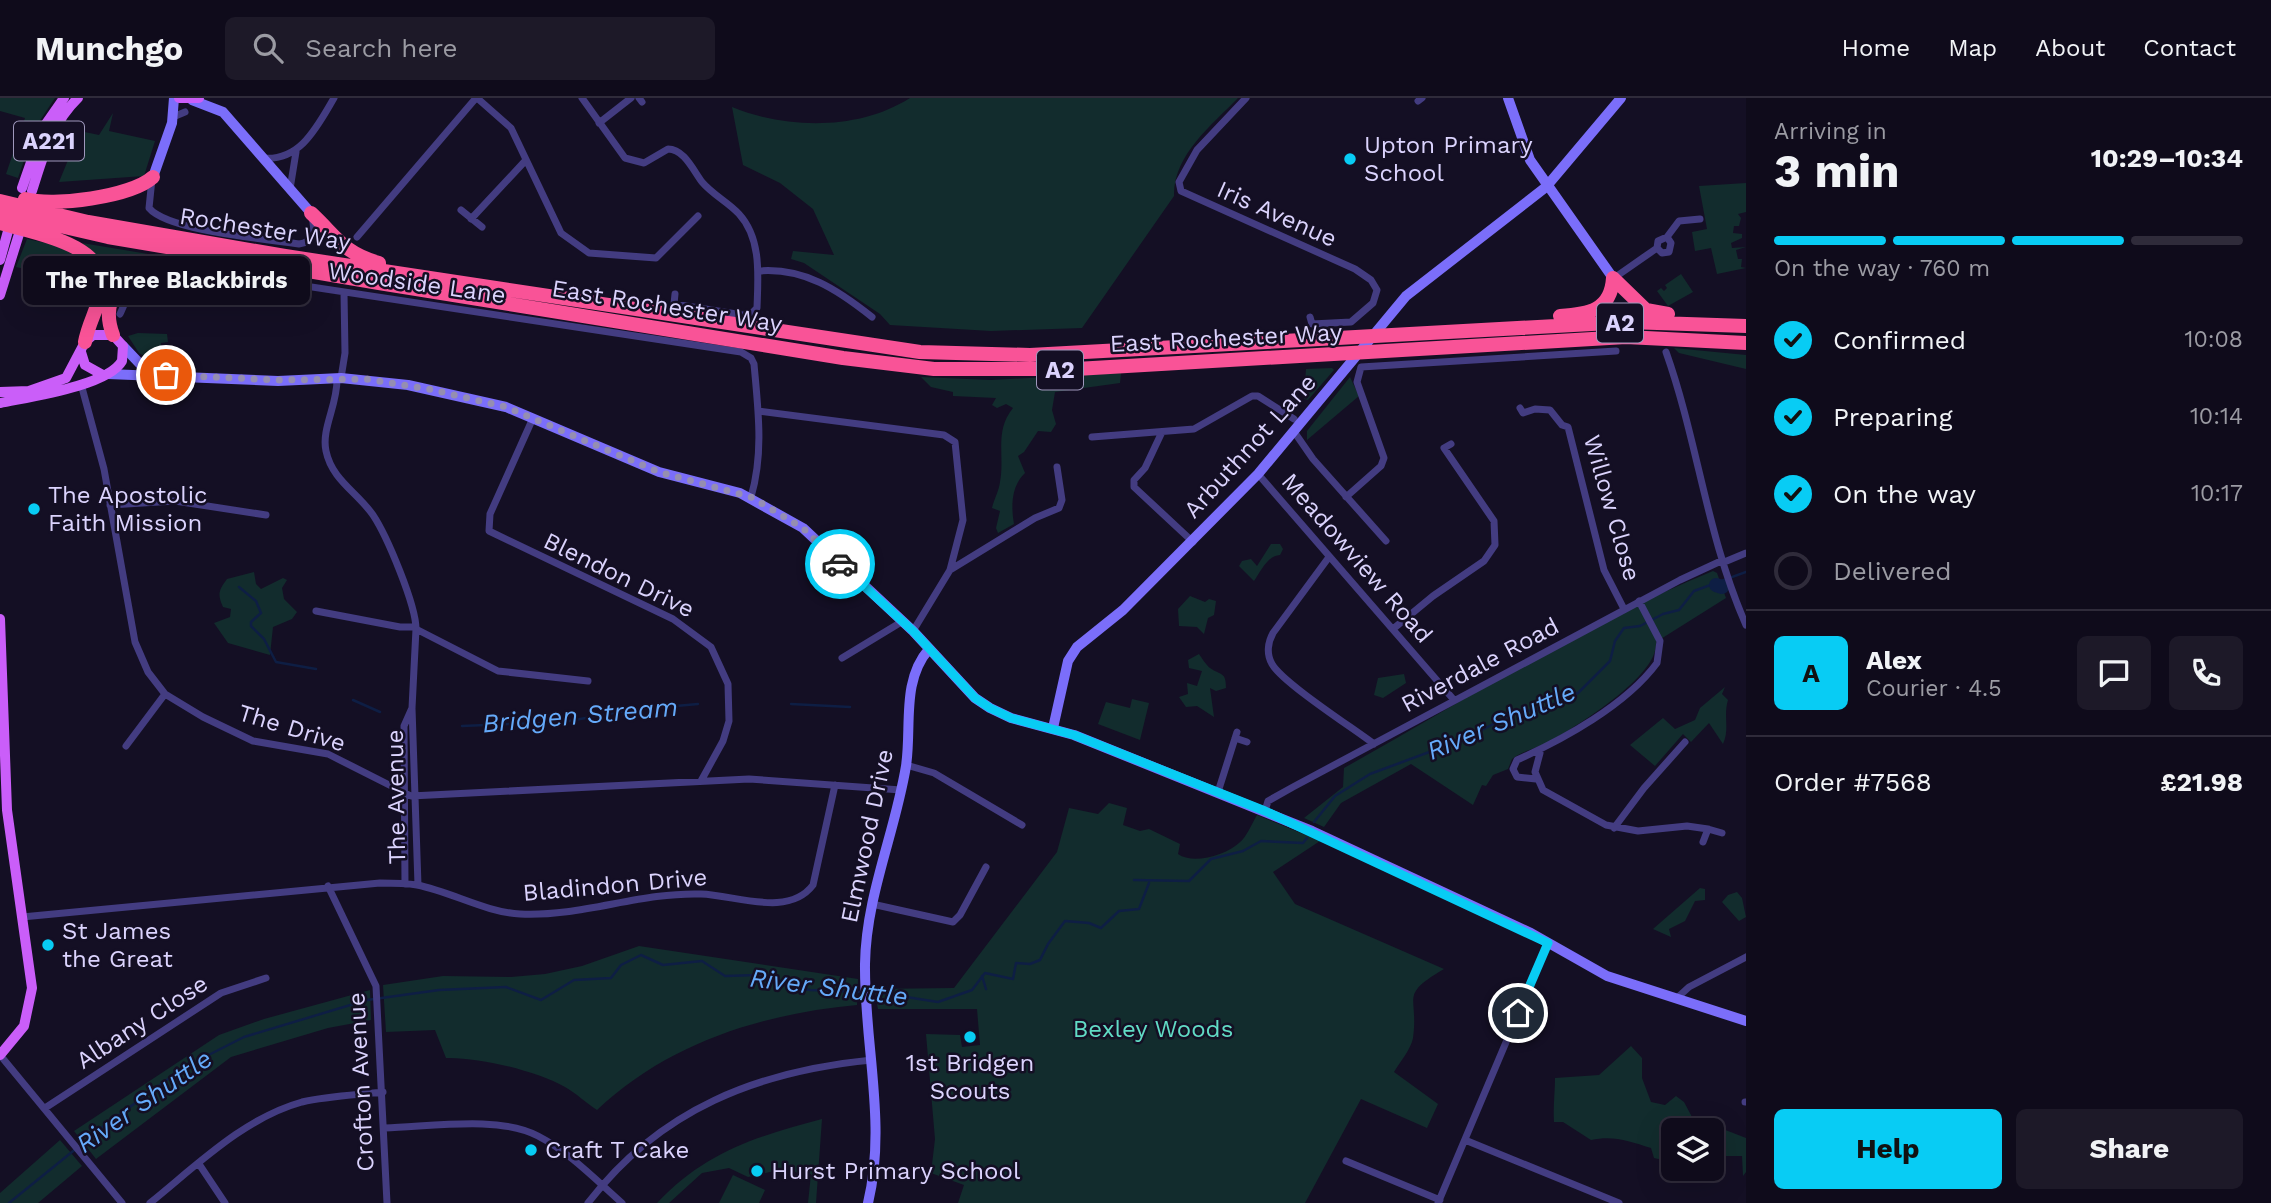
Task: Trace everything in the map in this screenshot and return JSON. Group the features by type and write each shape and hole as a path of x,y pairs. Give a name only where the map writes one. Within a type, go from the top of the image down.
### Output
{"highway":[{"path":"0,192 49,203 135,188 153,177"},
{"name":"Rochester Way","path":"0,201 88,222 524,293"},
{"name":"Rochester Way","path":"0,212 108,237 379,283"},
{"path":"311,213 344,248 357,257 491,282 524,293"},
{"path":"9,229 74,246 93,260 100,269 102,288 83,347"},
{"path":"113,335 109,324 111,304 119,286 143,271 173,262 211,261 352,282 379,283"},
{"name":"A2","path":"1613,278 1646,310 1657,314 1746,317"},
{"name":"A2","path":"1494,327 1522,319 1590,314 1610,295 1613,278"},
{"name":"East Rochester Way","path":"379,283 843,358 964,370 1076,369 1626,337 1746,343"},
{"name":"East Rochester Way","path":"524,293 865,346 975,355 1086,353 1494,327 1678,321 1746,326"}],"main road":[{"name":"A221","path":"64,98 43,128 27,190 51,135 78,98"},
{"path":"176,98 196,99"},
{"path":"0,260 9,229"},
{"path":"0,295 9,229"},
{"path":"0,393 29,391 59,382 70,374 83,347 99,333 113,335 123,346 122,361 106,374 47,395 0,404"},
{"path":"83,347 85,365 96,374 106,374"},
{"path":"0,620 4,826 22,917 31,1002 24,1026 0,1055"}],"street":[{"path":"176,98 173,117 147,200 155,215 176,224 305,244 314,233 311,213 223,112 219,98"},
{"path":"290,189 296,152 334,98"},
{"path":"357,237 476,98 511,128 561,233 589,253 656,258 698,216"},
{"path":"582,98 621,154 636,162 648,162 668,149 678,151 710,191 739,214 750,230 758,271 757,308 749,316 674,304 675,294"},
{"path":"599,123 631,98"},
{"name":"Iris Avenue","path":"1246,98 1197,150 1179,182 1181,191 1233,217 1355,269 1371,280 1377,290 1373,303 1351,322 1312,324 1310,317"},
{"path":"1508,98 1519,135 1546,187 1566,209 1613,278 1657,248 1658,241 1667,237 1679,221 1700,219"},
{"name":"Arbuthnot Lane","path":"1053,728 1068,662 1077,647 1110,623 1258,474 1295,433 1406,296 1546,187 1621,98"},
{"path":"196,99 223,112"},
{"path":"173,117 185,111"},
{"path":"261,158 281,159 296,152"},
{"path":"471,219 526,160"},
{"path":"461,210 482,227"},
{"path":"1657,248 1662,253 1668,252 1671,243 1667,237"},
{"path":"758,271 776,269 812,278 846,296 872,317"},
{"name":"Woodside Lane","path":"120,314 134,289 175,271 189,270 344,293 366,293 745,353 754,364 758,411 759,468 751,497"},
{"name":"The Avenue","path":"344,293 345,353 325,437 328,459 342,484 370,511 381,529 415,612 412,708 418,886"},
{"path":"123,346 143,366 166,375"},
{"path":"1346,497 1381,466 1384,458 1357,383 1361,366 1616,351"},
{"path":"1666,352 1688,421 1722,562 1733,596 1743,611 1746,625"},
{"path":"1522,356 1524,367"},
{"path":"106,374 267,380 339,378 429,389 506,407 659,472 751,497 803,528 903,621 975,698 990,708 1011,718 1053,728 1308,829 1548,943 1607,976 1746,1021"},
{"name":"The Drive","path":"81,384 99,448 135,642 148,672 165,694 240,736 321,751 404,793 417,796 701,781 771,780 901,790"},
{"path":"1091,437 1199,428 1252,396 1258,396 1294,419"},
{"name":"Willow Close","path":"1523,413 1545,409 1568,427 1597,530 1604,570 1624,609"},
{"path":"758,411 950,438 957,451 964,511 950,570 913,631"},
{"name":"Blendon Drive","path":"533,418 490,514 489,531 673,619 711,648 728,684 729,721 723,741 701,781"},
{"path":"1162,432 1145,468 1134,480 1134,487 1193,542"},
{"path":"1295,433 1313,459 1386,541"},
{"path":"1393,629 1433,596 1485,561 1495,545 1494,521 1444,448"},
{"path":"950,570 1035,518 1059,508 1062,500 1057,467"},
{"name":"Meadowview Road","path":"1258,474 1454,700"},
{"path":"110,505 172,501 266,515"},
{"name":"Riverdale Road","path":"1265,811 1268,801 1454,700 1639,601 1746,552"},
{"path":"1329,556 1273,633 1269,658 1281,674 1374,744"},
{"path":"1535,779 1521,779 1513,769 1517,761 1541,752 1602,712 1653,668 1660,652 1655,629 1639,601"},
{"path":"316,611 416,628 498,671 588,681"},
{"path":"842,658 903,621"},
{"name":"Elmwood Drive","path":"868,1203 874,1176 872,1060 866,979 872,904 906,765 912,685 916,667 929,649"},
{"path":"126,746 165,694"},
{"name":"The Avenue","path":"405,884 404,726 412,708"},
{"path":"1218,792 1236,735 1247,742"},
{"path":"1614,828 1684,748"},
{"path":"1541,752 1535,766 1535,779 1550,795 1614,828 1638,831 1686,826 1722,833"},
{"path":"906,765 934,773 1022,825"},
{"name":"Bladindon Drive","path":"22,917 328,886 405,884 505,913 522,914 590,909 679,894 785,903 808,892 813,885 835,785"},
{"path":"1703,842 1708,829"},
{"path":"872,904 953,922 960,915 986,867"},
{"name":"Crofton Avenue","path":"328,886 364,955 378,999 387,1203"},
{"path":"1346,1161 1439,1201 1548,943"},
{"path":"1677,998 1689,987 1746,957"},
{"name":"Albany Close","path":"45,1108 221,993 266,978"},
{"path":"0,1055 122,1203"},
{"path":"588,1203 602,1185 647,1142 692,1111 739,1088 783,1073 872,1060"},
{"path":"150,1203 251,1125 273,1113 303,1102 383,1092"},
{"path":"385,1128 514,1127 537,1135 558,1148 622,1203"},
{"path":"1465,1140 1619,1203"},
{"path":"199,1164 225,1203"}],"green space":[{"path":"0,98 55,98 35,128 18,178 6,174 25,118 0,111"},
{"path":"910,98 1238,98 1206,130 1187,154 1175,181 1174,196 1082,328 991,331 890,325 880,314 804,263 791,259 793,251 834,255 813,209 780,183 743,165 732,107 775,120 822,123 868,116 890,109"},
{"path":"113,113 109,131 155,141 144,176 59,182 80,131 99,135"},
{"path":"1746,183 1746,212 1738,214 1741,218 1739,226 1734,226 1733,233 1742,234 1742,238 1731,243 1732,248 1746,247 1736,250 1738,259 1742,259 1741,267 1746,268 1717,274 1711,248 1695,251 1692,232 1707,229 1699,186"},
{"path":"27,239 65,247 89,259 97,285 16,267"},
{"path":"82,243 166,257 107,301 90,250"},
{"path":"1681,274 1693,292 1668,306 1657,291 1661,288 1664,291 1667,288 1665,285"},
{"path":"138,333 167,334 168,342 161,343 161,365 139,353 128,336"},
{"path":"1674,348 1746,355 1746,369 1679,353"},
{"path":"1306,369 1334,370 1308,400 1304,399"},
{"path":"1121,373 1120,383 1055,392 1052,410 1056,424 1051,432 1038,431 1024,452 1018,456 1025,473 1017,484 1013,497 1014,524 998,533 996,528 1000,511 992,508 1000,482 1002,435 1007,417 1013,408 1006,404 997,408 992,405 996,398 953,396 953,392 931,387 921,377 991,380"},
{"path":"1350,377 1359,396 1307,440 1307,431"},
{"path":"1271,544 1280,544 1283,549 1280,555 1268,561 1254,581 1239,566 1242,561 1251,559 1257,566"},
{"path":"1713,571 1717,573 1726,598 1656,642 1654,655 1645,669 1599,710 1554,739 1512,759 1508,769 1493,775 1486,786 1482,785 1473,805 1411,764 1341,803 1324,827 1304,818 1343,787 1344,768 1571,639"},
{"path":"254,572 256,584 261,589 283,578 287,580 282,588 284,599 297,612 292,619 273,627 270,655 228,643 214,623 230,617 231,609 223,607 220,599 221,589 227,579"},
{"path":"1190,596 1205,602 1209,599 1216,601 1214,615 1208,618 1204,634 1197,627 1179,626 1178,609"},
{"path":"1199,654 1209,667 1225,679 1226,688 1216,691 1210,688 1214,717 1197,706 1186,707 1179,697 1188,694 1187,683 1197,686 1202,671 1189,668 1188,660"},
{"path":"1404,674 1406,683 1383,698 1374,695 1378,678"},
{"path":"1725,687 1722,694 1728,700 1723,744 1709,723 1691,742 1683,734 1655,766 1630,745 1663,718 1675,729 1695,720 1700,708"},
{"path":"1132,699 1149,703 1140,740 1098,724 1106,702 1130,708"},
{"name":"Bexley Woods","path":"1109,803 1127,808 1123,825 1140,831 1149,829 1180,844 1178,854 1192,859 1218,855 1239,843 1257,815 1320,841 1273,872 1295,904 1444,969 1416,991 1412,1042 1394,1072 1438,1104 1427,1128 1361,1099 1305,1203 958,1203 964,1185 931,1173 935,1139 926,1034 960,1035 962,1047 980,1045 977,1009 878,1009 874,989 954,988 1057,852 1069,808 1098,814"},
{"path":"1700,888 1705,889 1705,900 1695,901 1685,921 1669,929 1671,937 1653,929"},
{"path":"1737,892 1742,898 1746,917 1739,921 1722,902 1728,895"},
{"path":"639,946 858,979 857,1005 786,1016 718,1036 654,1067 597,1110 565,1087 539,1076 491,1063 446,1058 435,1030 386,1032 383,985 443,976 511,977 545,974 582,966"},
{"path":"370,990 371,1020 328,1028 231,1057 96,1159 74,1131 219,1035 264,1019"},
{"path":"1631,1046 1642,1058 1642,1078 1651,1102 1665,1105 1676,1096 1684,1102 1695,1118 1661,1118 1661,1160 1654,1158 1651,1148 1614,1138 1591,1140 1563,1122 1554,1122 1555,1078 1599,1075"},
{"path":"822,1119 816,1203 808,1203 811,1174 801,1175 788,1168 748,1177 729,1168 702,1173 669,1203 657,1203 675,1185 713,1158 776,1132"},
{"path":"1724,1129 1746,1138 1746,1172 1743,1176 1742,1156 1724,1156"},
{"path":"60,1140 82,1166 38,1203 0,1203 0,1193"},
{"path":"733,1175 765,1190 759,1203 719,1203"}],"waterway":[{"name":"River Shuttle","path":"1314,822 1335,796 1370,774 1467,738 1514,713 1545,708 1578,693 1610,661 1615,641 1624,628 1640,626 1663,614 1679,610 1694,591 1746,572"},
{"name":"River Shuttle","path":"1716,585 1722,587"},
{"name":"Bridgen Stream","path":"239,587 256,601 261,613 251,622 251,626 264,639 276,662 316,669"},
{"name":"Bridgen Stream","path":"353,700 380,712"},
{"name":"Bridgen Stream","path":"462,726 563,722 631,710 698,704"},
{"name":"Bridgen Stream","path":"791,704 850,707"},
{"name":"River Shuttle","path":"1134,880 1189,881 1211,859 1243,851 1261,841 1303,843 1307,838"},
{"name":"River Shuttle","path":"868,991 938,1002 972,990 985,973 1013,979 1016,963 1030,964 1040,960 1065,921 1089,923 1101,928 1119,911 1139,909 1149,883"},
{"name":"River Shuttle","path":"9,1203 104,1126 183,1068 244,1037 367,1000 439,990 506,987 541,1000 574,980 611,978 621,965 641,955 663,965 702,961 725,976 758,975 778,984 810,990 861,992"},
{"path":"982,976 986,989"}],"way so far":[{"path":"166,375 221,379 366,379 429,389 506,407 659,472 751,497 792,519 840,564"}],"place":[{"name":"Upton Primary School","path":"1350,159"},
{"name":"The Three Blackbirds","path":"166,375"},
{"name":"The Apostolic Faith Mission","path":"34,509"},
{"name":"St James the Great","path":"48,945"},
{"name":"1st Bridgen Scouts","path":"970,1037"},
{"name":"Craft T Cake","path":"531,1150"},
{"name":"Hurst Primary School","path":"757,1171"}],"route":[{"path":"840,564 913,631 975,698 990,708 1011,718 1074,735 1265,811 1424,882 1548,943 1518,1013"}]}
